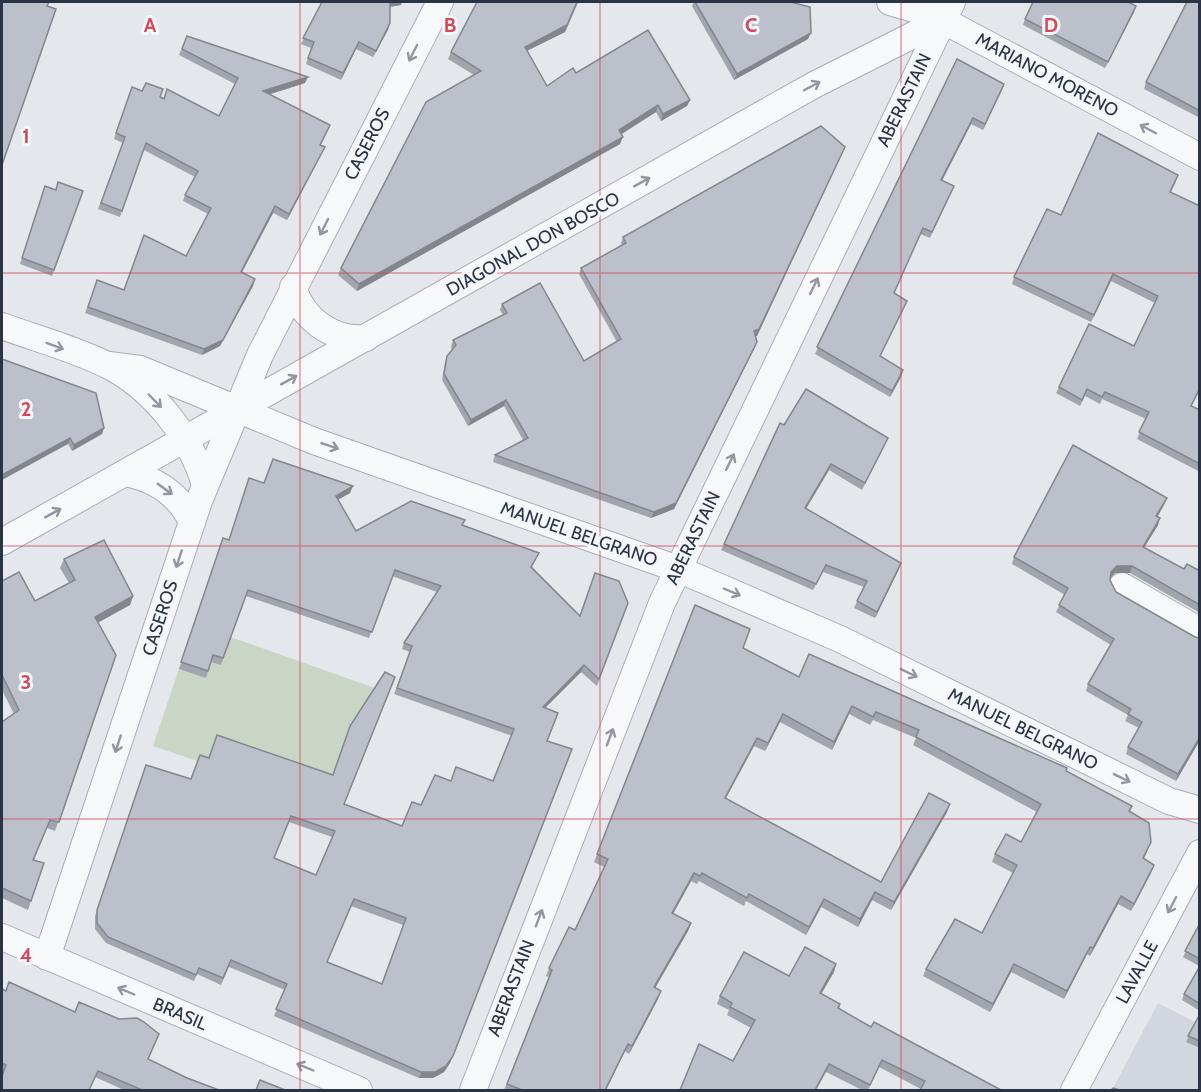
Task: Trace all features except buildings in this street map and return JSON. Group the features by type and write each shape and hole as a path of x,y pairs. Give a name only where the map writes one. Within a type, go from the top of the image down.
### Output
{"street":[{"name":"CASEROS","path":"47,957 192,522 237,408 293,287 440,2"},
{"name":"MARIANO MORENO","path":"890,2 947,11 1200,157"},
{"name":"DIAGONAL DON BOSCO","path":"2,542 947,11"},
{"name":"ABERASTAIN","path":"473,1090 657,614 947,11"},
{"path":"293,287 302,306 320,326 344,337 366,338"},
{"name":"MANUEL BELGRANO","path":"2,326 109,365 140,369 314,441 678,569 840,639 1169,801 1200,810"},
{"name":"MANUEL BELGRANO","path":"109,365 149,396 184,439 206,485"},
{"path":"126,473 148,479 168,491 177,499 192,522"},
{"path":"1122,585 1200,631"},
{"name":"LAVALLE","path":"1074,1090 1200,853"},
{"name":"BRASIL","path":"2,937 359,1090"}],"shaded area":[{"path":"1158,1003 1199,1024 1199,1090 1112,1090"}],"green space":[{"path":"194,624 389,693 342,810 153,746"}]}
